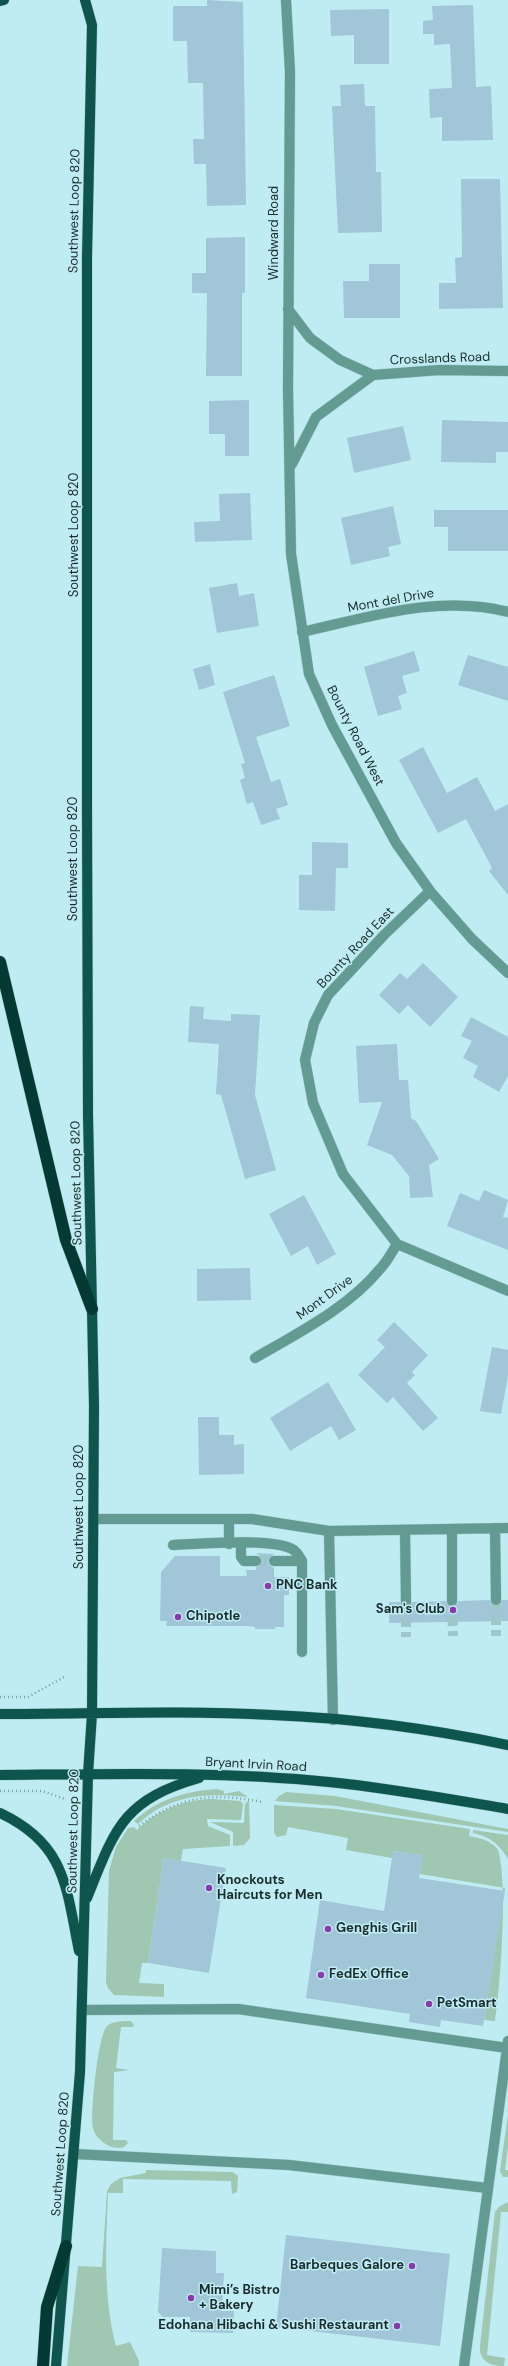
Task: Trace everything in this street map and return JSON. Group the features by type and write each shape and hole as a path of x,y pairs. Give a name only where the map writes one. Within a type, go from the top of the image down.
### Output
{"highway":[{"path":"0,962 66,1240 92,1309"},
{"path":"42,2366 47,2307 66,2246"}],"main road":[{"path":"0,1 4,0"},
{"name":"Southwest Loop 820","path":"56,2366 74,2154 82,2010 88,1774 92,1714 94,1519 88,1107 87,257 92,25 85,0"},
{"path":"0,1714 228,1713 304,1716 436,1732 508,1745"},
{"name":"Bryant Irvin Road","path":"0,1775 211,1775 328,1782 394,1790 508,1809"},
{"path":"85,1904 111,1840 126,1817 160,1792 211,1775"},
{"path":"0,1813 34,1832 48,1847 58,1864 65,1882 83,1969"}],"street":[{"name":"Windward Road","path":"286,0 290,72 288,309 291,466"},
{"name":"Crosslands Road","path":"288,309 310,338 340,360 373,375 439,370 508,371"},
{"name":"Crosslands Road","path":"291,466 316,417 373,375"},
{"name":"Bounty Road West","path":"291,466 291,554 309,674 332,725 396,843 430,891 472,939 508,973"},
{"name":"Mont del Drive","path":"302,632 430,605 486,606 508,612"},
{"name":"Bounty Road East","path":"430,891 385,934 328,994 314,1023 305,1060 313,1103 343,1174 398,1244 508,1291"},
{"name":"Mont Drive","path":"255,1358 313,1324 357,1293 380,1270 398,1244"},
{"path":"94,1519 252,1519 329,1531 508,1528"},
{"path":"229,1519 229,1544"},
{"path":"495,1528 496,1600"},
{"path":"452,1529 452,1601"},
{"path":"405,1530 406,1602"},
{"path":"329,1531 333,1720"},
{"path":"241,1544 241,1557 244,1561 256,1561"},
{"path":"173,1545 264,1544 291,1548 298,1554 302,1561 302,1652"},
{"path":"274,1561 302,1561"},
{"path":"82,2010 238,2009 507,2045 486,2188 464,2366"},
{"path":"74,2154 289,2165 486,2188"}],"path":[{"path":"0,1697 28,1697 66,1676"},
{"path":"0,1791 42,1791 64,1799"},
{"path":"133,1824 137,1828 157,1813 188,1800 212,1797 262,1802"}],"green space":[{"path":"217,1789 224,1791 224,1794 239,1791 248,1797 218,1795 190,1798 176,1801 163,1807 150,1814 138,1824 134,1821 153,1807 183,1794"},
{"path":"286,1792 335,1796 508,1829 508,1832 336,1806 275,1801 279,1796"},
{"path":"212,1799 241,1801 243,1804 241,1820 207,1819 208,1826 230,1835 230,1846 183,1849 181,1861 164,1858 148,1963 142,1963 139,1983 164,1984 164,1997 114,1995 108,1988 106,1982 109,1871 116,1847 128,1828 134,1827 137,1830 153,1817 172,1807 191,1801"},
{"path":"249,1800 250,1838 244,1845 233,1846 233,1832 210,1822 244,1823 245,1804"},
{"path":"274,1805 336,1809 470,1829 469,1836 489,1842 498,1850 503,1888 420,1874 422,1855 394,1851 392,1858 346,1850 348,1838 288,1827 286,1835 277,1837 274,1833"},
{"path":"473,1830 508,1835 508,1859 498,1845 490,1839 473,1833"},
{"path":"503,1888 505,1888 503,1901"},
{"path":"503,1901 501,1958 495,2021 484,2020"},
{"path":"131,2021 134,2025 133,2027 121,2027 116,2068 130,2070 114,2072 113,2140 126,2140 128,2143 124,2147 119,2148 105,2144 97,2137 93,2128 92,2120 96,2075 101,2044 107,2026 115,2022"},
{"path":"508,2114 508,2146 505,2170 508,2170 508,2177 503,2177 500,2171"},
{"path":"146,2170 233,2172 238,2176 237,2192 232,2194 231,2181 123,2179 123,2193 108,2193 106,2270 112,2327 116,2346 130,2342 139,2361 139,2366 67,2366 78,2266 102,2267 107,2191 111,2184 120,2178 146,2173"},
{"path":"508,2202 508,2212 501,2212 487,2355 505,2358 504,2366 486,2362 481,2355 480,2346 495,2212 500,2206"}],"building":[{"path":"207,0 243,2 246,205 207,206 206,164 194,164 193,139 204,139 203,83 188,83 187,41 173,41 173,6 207,6"},
{"path":"473,5 476,87 491,86 493,140 442,141 442,117 430,118 429,89 452,88 450,44 434,45 434,34 423,34 423,21 433,20 432,6"},
{"path":"389,9 389,64 354,64 354,35 331,36 330,10"},
{"path":"364,84 365,106 375,106 376,172 381,172 382,232 338,233 332,106 341,106 340,85"},
{"path":"461,179 500,179 503,308 439,309 439,283 456,283 455,258 462,257"},
{"path":"245,237 245,293 242,293 242,376 206,376 207,293 192,293 192,273 206,273 206,238"},
{"path":"369,264 400,264 400,318 344,318 343,281 369,281"},
{"path":"249,400 249,456 225,456 225,434 209,434 209,401"},
{"path":"442,420 508,422 508,452 496,452 496,463 441,462"},
{"path":"403,426 411,460 354,473 347,438"},
{"path":"250,493 252,540 195,542 194,522 220,521 219,494"},
{"path":"393,506 401,544 388,547 390,556 351,565 341,518"},
{"path":"434,510 508,510 508,551 448,551 448,527 434,527"},
{"path":"237,583 239,596 254,593 259,626 217,633 209,588"},
{"path":"414,651 420,671 402,676 407,693 398,696 402,709 378,716 364,667"},
{"path":"468,655 508,667 508,701 458,685"},
{"path":"210,664 215,685 199,690 193,669"},
{"path":"274,675 290,726 256,737 271,782 280,779 288,805 276,809 280,819 261,825 253,802 247,804 240,780 245,778 241,764 245,763 223,692"},
{"path":"423,747 447,793 477,777 495,811 508,804 508,895 489,871 492,868 466,819 438,833 399,760"},
{"path":"312,842 348,843 348,868 336,868 335,911 299,910 299,875 312,875"},
{"path":"423,963 458,997 430,1027 408,1005 399,1014 379,995 400,973 407,979"},
{"path":"190,1006 204,1007 203,1019 231,1021 231,1014 260,1015 255,1095 276,1170 245,1179 221,1095 216,1094 219,1044 188,1042"},
{"path":"471,1017 508,1037 508,1076 499,1092 473,1077 478,1066 463,1058 472,1041 461,1036"},
{"path":"397,1044 399,1080 408,1080 411,1118 416,1121 439,1159 429,1165 433,1197 410,1198 409,1176 392,1155 367,1145 382,1102 359,1103 356,1046"},
{"path":"484,1190 508,1200 503,1217 508,1218 508,1250 447,1226 460,1193 479,1201"},
{"path":"304,1195 336,1254 317,1265 308,1246 291,1256 269,1214"},
{"path":"250,1268 251,1300 197,1301 197,1269"},
{"path":"394,1322 428,1355 412,1372 415,1375 407,1383 438,1418 423,1431 393,1397 387,1403 358,1375 385,1347 377,1340"},
{"path":"492,1347 508,1350 508,1376 501,1414 480,1411"},
{"path":"328,1382 356,1430 339,1440 331,1426 290,1451 270,1418"},
{"path":"198,1417 219,1417 219,1435 234,1435 234,1445 244,1444 244,1474 199,1475"},
{"path":"256,1553 274,1554 268,1561 269,1565 274,1568 274,1577 289,1577 289,1595 284,1595 284,1627 275,1627 275,1629 255,1629 255,1627 247,1626 166,1626 167,1621 160,1621 161,1572 175,1556 220,1556 220,1576 247,1576 246,1570 256,1570 256,1567 262,1564 262,1558"},
{"path":"490,1600 493,1605 496,1606 502,1600 508,1600 508,1621 389,1623 389,1602 400,1602 403,1607 406,1608 411,1605 412,1602 446,1601 448,1606 452,1607 457,1605 458,1601"},
{"path":"393,1851 423,1855 419,1878 505,1891 483,2026 441,2020 440,2027 409,2022 410,2014 306,1998 320,1900 384,1911"},
{"path":"164,1858 226,1868 209,1973 148,1963"},
{"path":"286,2235 450,2254 440,2346 276,2327"},
{"name":"Mimi’s Bistro + Bakery","path":"162,2248 216,2251 216,2273 224,2273 222,2311 234,2311 233,2333 190,2332 190,2317 163,2317 158,2312"}],"tunnel":[{"path":"256,1561 274,1561"},
{"path":"496,1600 496,1636"},
{"path":"452,1601 453,1636"},
{"path":"406,1602 406,1637"}],"place":[{"name":"PNC Bank","path":"268,1586"},
{"name":"Sam's Club","path":"453,1610"},
{"name":"Chipotle","path":"178,1617"},
{"name":"Knockouts Haircuts for Men","path":"209,1888"},
{"name":"Genghis Grill","path":"328,1929"},
{"name":"FedEx Office","path":"321,1975"},
{"name":"PetSmart","path":"429,2004"},
{"name":"Barbeques Galore","path":"412,2266"},
{"name":"Mimi’s Bistro + Bakery","path":"191,2298"},
{"name":"Edohana Hibachi & Sushi Restaurant","path":"397,2326"}]}
